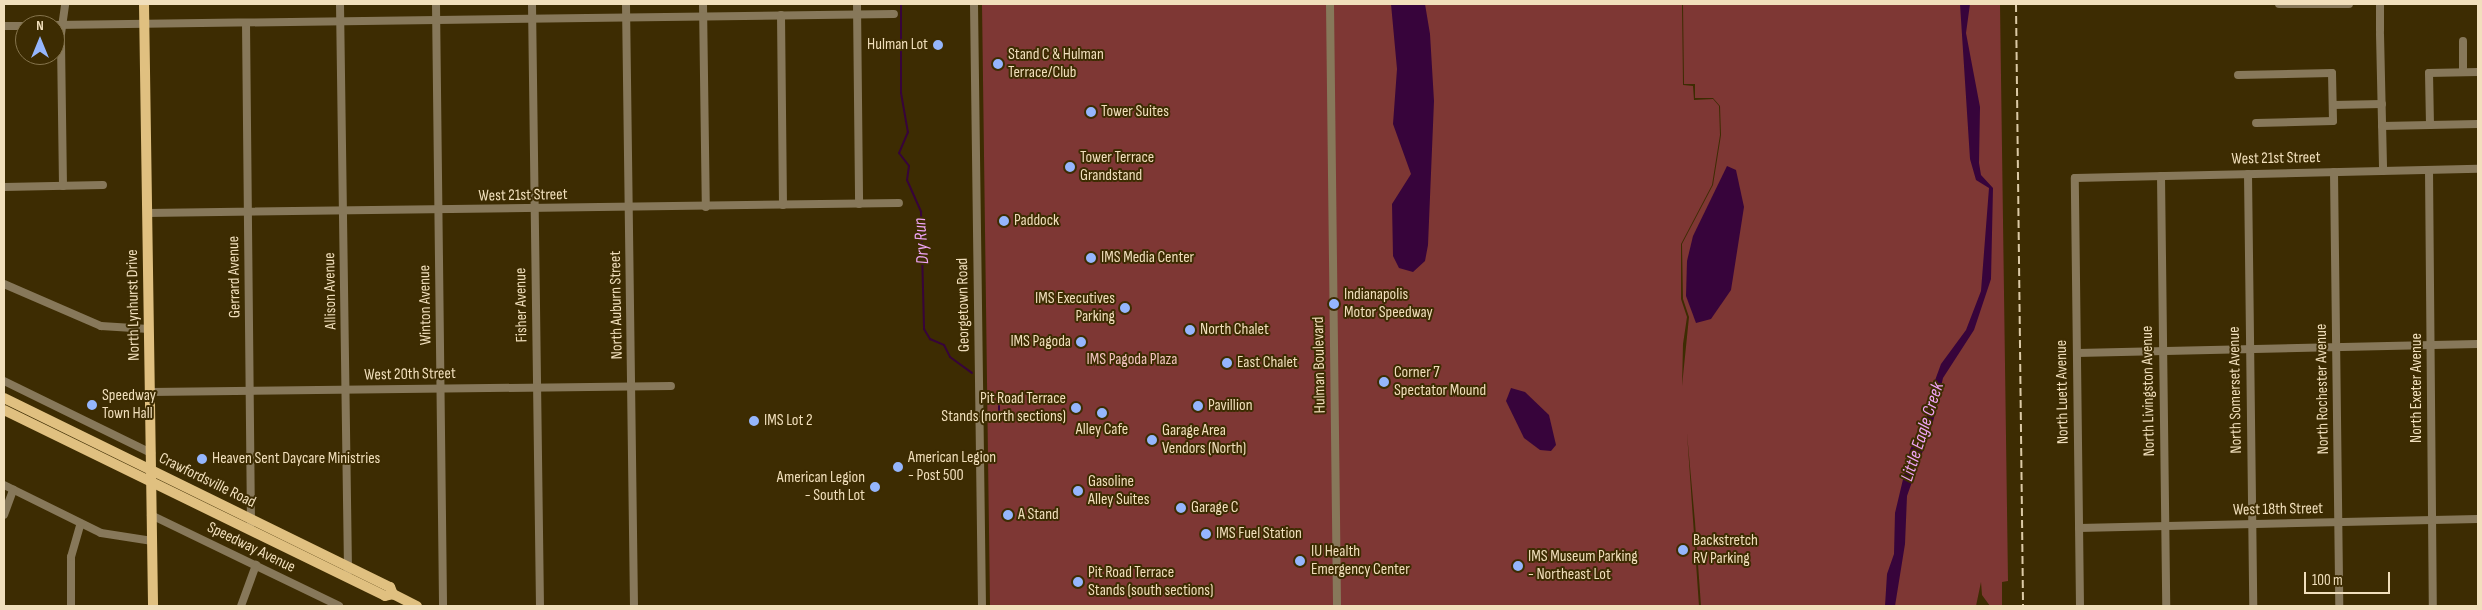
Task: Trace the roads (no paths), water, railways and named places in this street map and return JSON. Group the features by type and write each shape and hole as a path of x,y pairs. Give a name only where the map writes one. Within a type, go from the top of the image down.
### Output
{"main road":[{"name":"North Lynhurst Drive","path":"144,4 153,606"},
{"name":"Crawfordsville Road","path":"4,398 390,587 393,594"},
{"name":"Crawfordsville Road","path":"4,410 384,596 393,594 417,606"}],"street":[{"name":"Allison Avenue","path":"340,4 348,578"},
{"name":"Winton Avenue","path":"436,4 443,606"},
{"name":"Fisher Avenue","path":"532,4 540,606"},
{"name":"North Auburn Street","path":"626,4 634,606"},
{"path":"703,4 706,207"},
{"path":"857,4 859,204"},
{"name":"Georgetown Road","path":"974,4 982,606"},
{"name":"Hulman Boulevard","path":"1330,4 1337,606"},
{"path":"2279,4 2349,4"},
{"path":"2380,4 2383,171"},
{"path":"65,25 894,14"},
{"path":"781,15 783,205"},
{"name":"Gerrard Avenue","path":"246,23 252,531"},
{"path":"2463,42 2463,72"},
{"path":"60,65 62,186"},
{"path":"2430,125 2429,73 2478,72"},
{"path":"2238,75 2332,73 2333,121 2256,123"},
{"path":"2332,105 2382,104"},
{"path":"2382,126 2478,124"},
{"name":"West 21st Street","path":"2075,178 2478,169"},
{"name":"North Exeter Avenue","path":"2429,170 2433,606"},
{"name":"North Rochester Avenue","path":"2334,172 2339,606"},
{"name":"North Somerset Avenue","path":"2248,174 2252,606"},
{"name":"North Livingston Avenue","path":"2161,176 2166,606"},
{"name":"North Luett Avenue","path":"2075,178 2080,606"},
{"path":"4,187 103,185"},
{"name":"West 21st Street","path":"147,213 899,203"},
{"path":"4,284 95,324 149,329"},
{"path":"2077,353 2478,344"},
{"name":"Crawfordsville Road","path":"4,381 151,453"},
{"name":"West 20th Street","path":"150,392 671,386"},
{"path":"4,485 81,523 119,539 152,541"},
{"path":"4,515 14,490"},
{"name":"Speedway Avenue","path":"152,515 339,606"},
{"name":"West 18th Street","path":"2079,528 2478,519"},
{"path":"71,606 71,557 81,523"},
{"path":"241,606 256,566"}],"water":[{"path":"1391,4 1425,4 1430,34 1434,101 1428,245 1425,261 1413,272 1399,268 1393,256 1392,204 1411,174 1393,124 1397,69"},
{"name":"Little Eagle Creek","path":"1960,4 1970,4 1966,33 1980,107 1979,163 1981,175 1993,188 1991,279 1974,330 1943,378 1933,422 1907,496 1905,544 1895,606 1885,606 1887,574 1894,554 1895,513 1910,450 1921,425 1925,429 1930,394 1941,364 1966,330 1981,291 1989,188 1976,180 1970,159"},
{"path":"1727,166 1736,170 1744,207 1731,290 1711,319 1696,323 1686,296 1687,261 1693,236"},
{"path":"1511,388 1525,392 1549,415 1556,445 1551,451 1540,450 1524,438 1506,401"}],"waterway":[{"name":"Dry Run","path":"901,4 901,93 908,132 899,153 909,166 907,180 921,212 924,329 930,339 944,345 950,357 972,373"}],"railway":[{"path":"2016,4 2023,606"}],"place":[{"name":"Hulman Lot","path":"938,45"},
{"name":"Stand C & Hulman Terrace/Club","path":"998,64"},
{"name":"Tower Suites","path":"1091,112"},
{"name":"Tower Terrace Grandstand","path":"1070,167"},
{"name":"Paddock","path":"1004,221"},
{"name":"IMS Media Center","path":"1091,258"},
{"name":"Indianapolis Motor Speedway","path":"1334,304"},
{"name":"IMS Executives Parking","path":"1125,308"},
{"name":"North Chalet","path":"1190,330"},
{"name":"IMS Pagoda","path":"1081,342"},
{"name":"East Chalet","path":"1227,363"},
{"name":"Corner 7 Spectator Mound","path":"1384,382"},
{"name":"Speedway Town Hall","path":"92,405"},
{"name":"Pavillion","path":"1198,406"},
{"name":"Pit Road Terrace Stands (north sections)","path":"1076,408"},
{"name":"Alley Cafe","path":"1102,413"},
{"name":"IMS Lot 2","path":"754,421"},
{"name":"Garage Area Vendors (North)","path":"1152,440"},
{"name":"Heaven Sent Daycare Ministries","path":"202,459"},
{"name":"American Legion - Post 500","path":"898,467"},
{"name":"American Legion - South Lot","path":"875,487"},
{"name":"Gasoline Alley Suites","path":"1078,491"},
{"name":"Garage C","path":"1181,508"},
{"name":"A Stand","path":"1008,515"},
{"name":"IMS Fuel Station","path":"1206,534"},
{"name":"Backstretch RV Parking","path":"1683,550"},
{"name":"IU Health Emergency Center","path":"1300,561"},
{"name":"IMS Museum Parking - Northeast Lot","path":"1518,566"},
{"name":"Pit Road Terrace Stands (south sections)","path":"1078,582"}],"park label":[{"name":"IMS Pagoda Plaza","path":"1132,360"}]}
